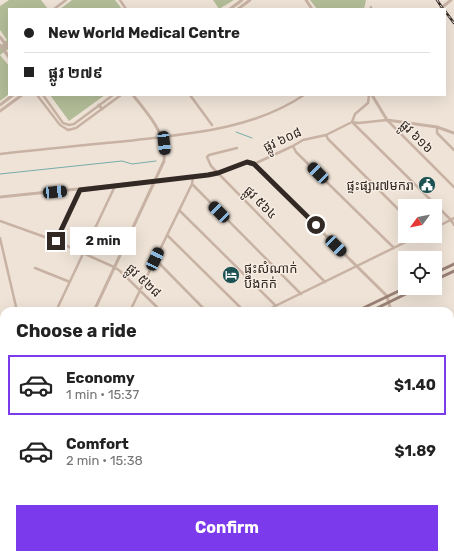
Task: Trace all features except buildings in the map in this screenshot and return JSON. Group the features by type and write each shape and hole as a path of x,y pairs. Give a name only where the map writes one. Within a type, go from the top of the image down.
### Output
{"main road":[{"path":"442,270 454,264"},
{"path":"442,277 454,271"},
{"path":"364,307 398,291"},
{"path":"379,307 404,295"}],"street":[{"path":"55,8 66,0"},
{"path":"239,8 250,0"},
{"path":"441,8 451,0"},
{"path":"231,8 241,1 243,5"},
{"path":"0,37 7,44 1,46 8,56"},
{"path":"0,104 12,96"},
{"path":"0,111 21,96"},
{"path":"38,96 64,129 72,130 120,96"},
{"path":"44,96 66,124 74,124 112,96"},
{"path":"96,307 164,162 165,151 162,137 134,96"},
{"path":"191,96 212,125"},
{"path":"0,154 204,132 231,126 277,109 302,96"},
{"path":"370,96 368,103 355,114 352,122 453,219 454,226"},
{"name":"ផ្លូវ ៦១៦","path":"371,96 387,120 454,187"},
{"path":"99,105 102,109"},
{"name":"ផ្លូវ ៦០៨","path":"0,197 80,190 218,173 247,162 254,164 307,138 326,134 352,122 359,123 387,120 437,127 454,133"},
{"path":"437,127 437,133 454,150"},
{"path":"326,134 328,139 398,209"},
{"path":"293,146 296,152 394,248"},
{"name":"ផ្លូវ ៥៦៤","path":"237,148 209,155 207,157 211,166 326,282"},
{"path":"254,164 387,296 391,307"},
{"path":"132,307 192,184 193,177"},
{"path":"192,184 301,294"},
{"path":"58,307 115,186"},
{"path":"56,241 80,190"},
{"path":"179,210 276,306 404,243"},
{"path":"442,224 453,219"},
{"name":"ផ្លូវ ៥២៨","path":"0,221 56,241 114,267 157,307"},
{"path":"167,234 240,307"},
{"path":"0,238 16,307"},
{"path":"155,259 202,307"},
{"path":"35,268 70,282"}],"green space":[{"path":"9,0 41,0 47,8 8,8 8,49 0,55 0,46 7,40 0,30 0,6"},
{"path":"72,0 115,0 121,8 61,8"},
{"path":"213,0 234,0 221,8 218,8"},
{"path":"310,0 366,0 364,8 316,8"},
{"path":"0,55 8,65 8,95 0,101"},
{"path":"51,96 104,96 69,121"}],"waterway":[{"path":"236,132 252,138"},
{"path":"0,174 122,161 132,164 156,161"}],"railway":[{"path":"437,0 442,8"},
{"path":"446,12 454,23"}],"place":[{"name":"ផ្ទះផ្សារ៧មករា","path":"427,185"},
{"name":"ផ្ទះសំណាក់ បឹងកក់","path":"231,275"}],"route":[{"path":"56,241 80,190 208,175 218,173 247,162 254,164 316,225"}]}
